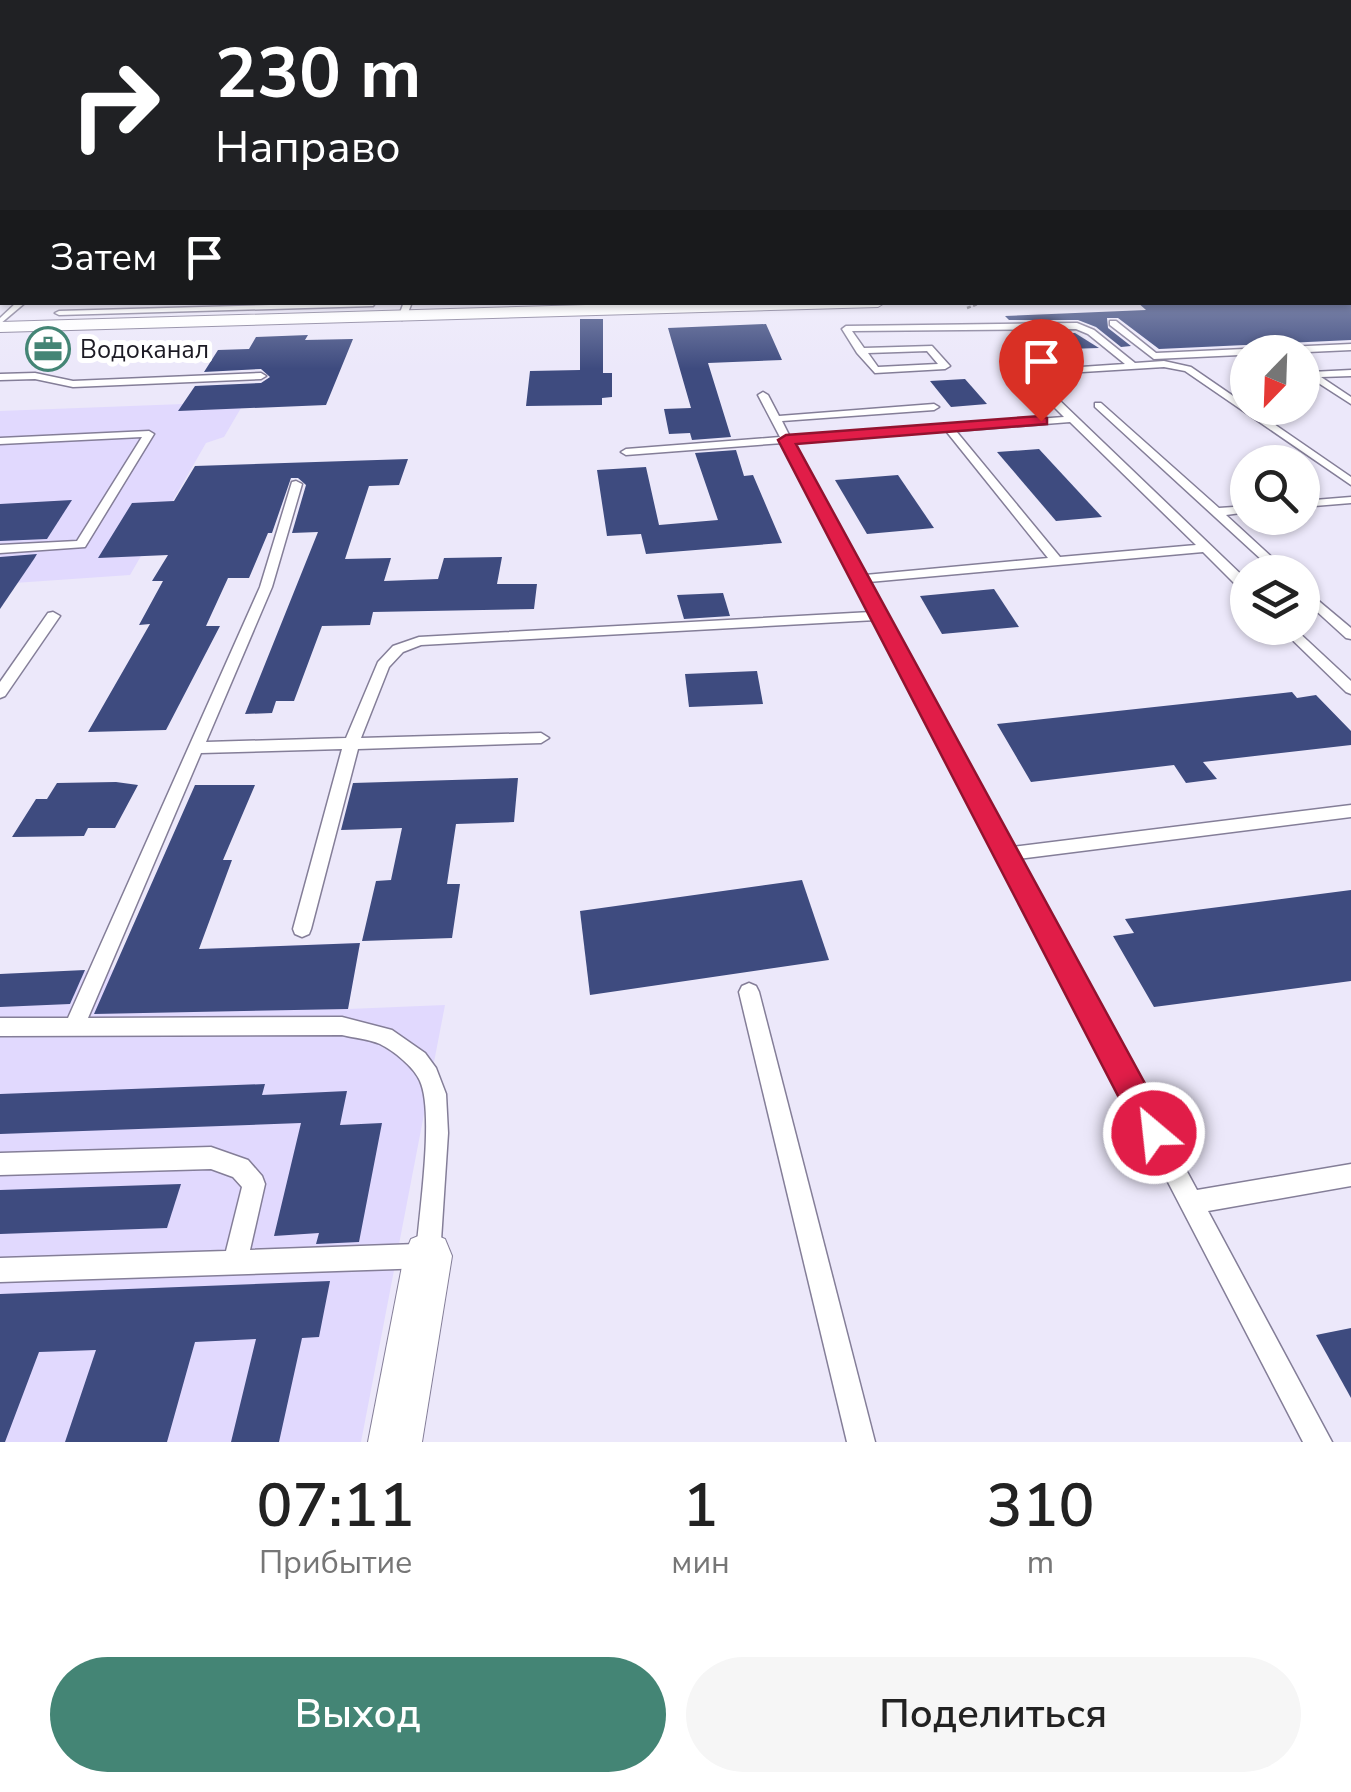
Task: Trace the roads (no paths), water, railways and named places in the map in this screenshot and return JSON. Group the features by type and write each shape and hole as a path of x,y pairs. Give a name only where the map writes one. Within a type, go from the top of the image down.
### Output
{"street":[{"path":"0,324 44,326 372,309 732,305"},
{"path":"395,1442 428,1256"}],"lane":[{"path":"0,324 19,305"},
{"path":"44,326 67,305"},
{"path":"158,310 164,305"},
{"path":"60,313 204,306 372,309"},
{"path":"1112,323 1154,356 1179,360 1351,482"},
{"path":"860,350 929,348 945,366 874,370 860,350 846,328 1077,326 1091,332 1132,366"},
{"path":"1230,572 1025,373 1351,347"},
{"path":"1351,372 1311,375 1351,401"},
{"path":"0,377 35,376 73,384 261,376"},
{"path":"762,395 1318,1442"},
{"path":"1098,405 1263,555"},
{"path":"775,419 934,408"},
{"path":"626,452 1072,419"},
{"path":"948,428 1057,562"},
{"path":"0,441 148,434 82,544 0,549"},
{"path":"74,1026 266,587 296,484"},
{"path":"1320,503 1351,500"},
{"path":"1216,512 1230,511"},
{"path":"860,580 1205,548"},
{"path":"1320,607 1351,635"},
{"path":"0,693 53,616"},
{"path":"302,929 352,742 383,665 398,650 419,641 880,616"},
{"path":"1305,645 1351,690"},
{"path":"197,748 541,738"},
{"path":"1006,854 1351,811"},
{"path":"749,992 861,1442"},
{"path":"0,1028 342,1026 385,1036 405,1046 429,1075 437,1133 428,1256 0,1270"},
{"path":"0,1164 211,1158 240,1168 254,1184 235,1262"},
{"path":"1191,1203 1351,1175"}],"place":[{"name":"Водоканал","path":"48,349"}]}
